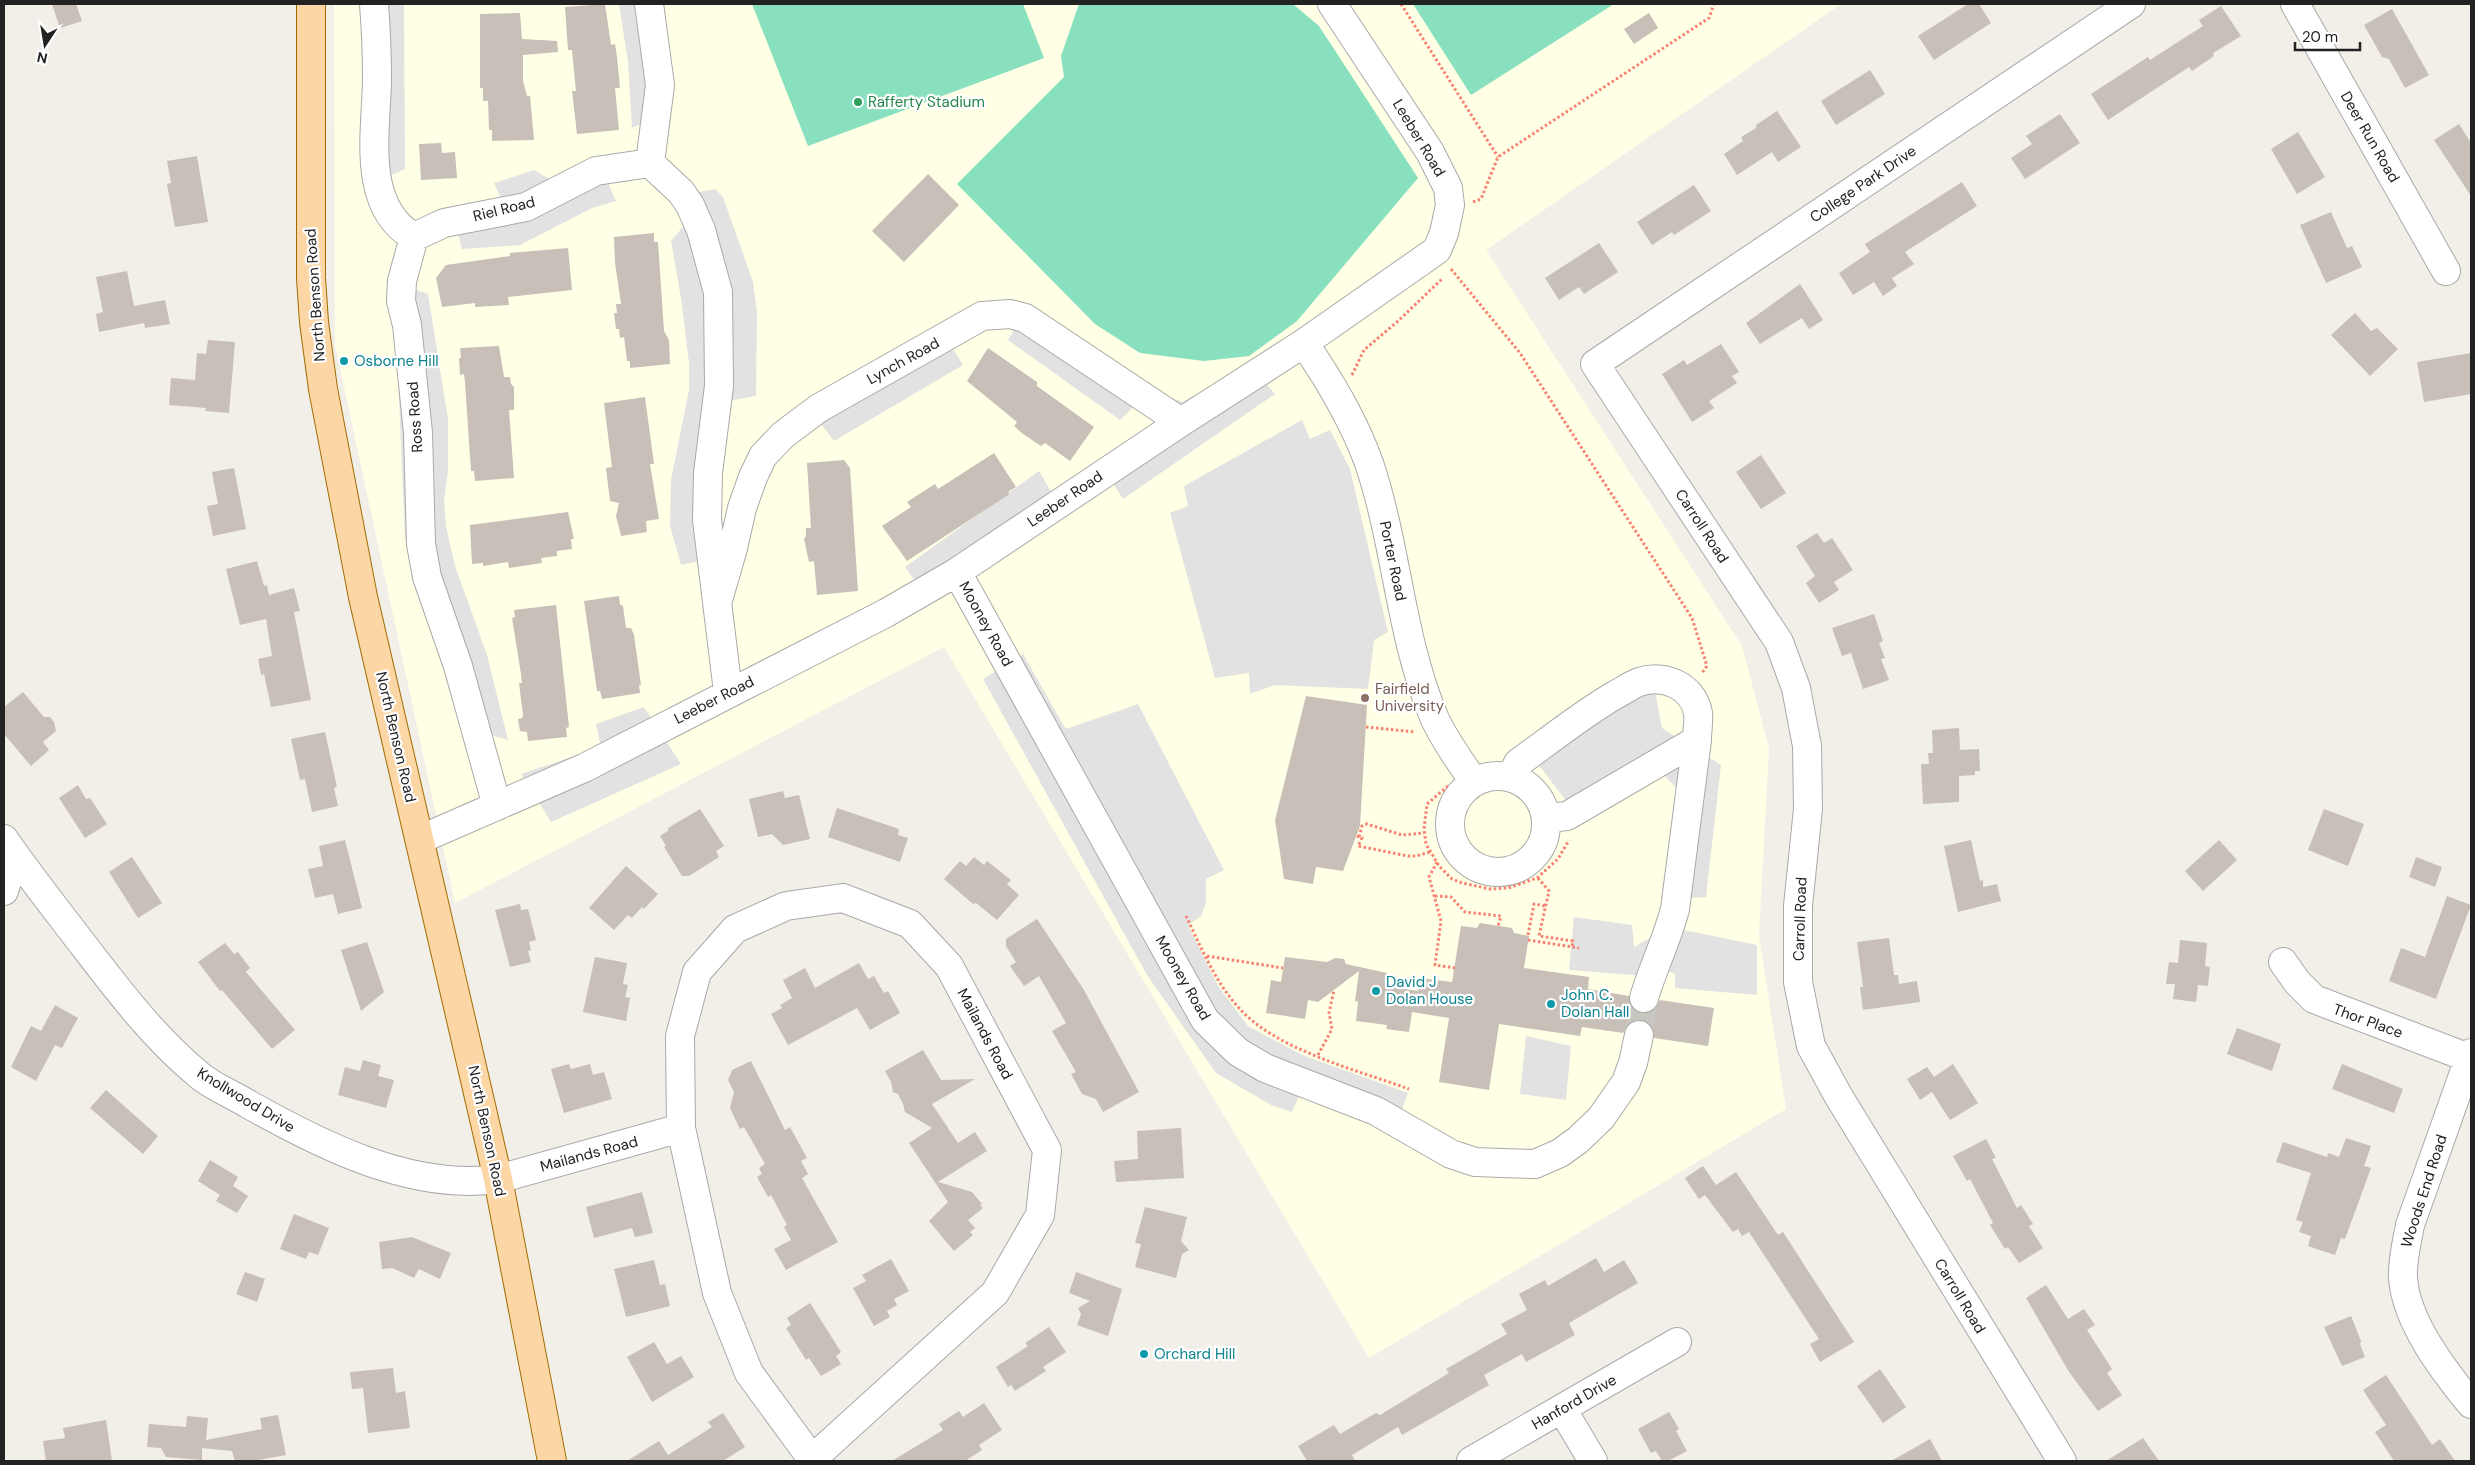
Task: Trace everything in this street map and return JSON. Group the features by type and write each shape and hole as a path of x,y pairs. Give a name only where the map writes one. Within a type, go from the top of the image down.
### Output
{"main road":[{"name":"North Benson Road","path":"310,4 310,224 314,322 323,388 363,597 498,1179 552,1461"}],"street":[{"path":"374,4 377,81 375,168 384,203 393,219 402,230 414,237"},
{"path":"649,4 660,85 650,164"},
{"name":"Leeber Road","path":"420,839 584,768 728,692 886,613 957,572 1181,422 1304,343 1437,250 1449,212 1448,188 1430,152 1332,4"},
{"name":"College Park Drive","path":"1595,364 2131,4"},
{"name":"Deer Run Road","path":"2295,4 2446,271"},
{"name":"Riel Road","path":"414,237 444,224 526,207 596,171 650,164"},
{"name":"Lynch Road","path":"650,164 682,192 690,205 703,239 718,292 719,386 708,473 707,520 728,692"},
{"name":"Ross Road","path":"414,237 402,281 401,302 407,325 418,433 420,544 427,577 458,666 497,806"},
{"name":"Lynch Road","path":"718,600 742,508 763,456 783,435 819,408 982,316 1010,314 1024,318 1181,422"},
{"name":"Porter Road","path":"1304,343 1331,383 1347,412 1369,463 1386,527 1414,660 1434,719 1447,742 1462,782"},
{"name":"Carroll Road","path":"1595,364 1779,642 1796,688 1808,746 1808,809 1798,906 1798,982 1811,1046 1854,1122 2062,1461"},
{"name":"Mooney Road","path":"957,572 1205,1020 1238,1052 1265,1068 1286,1077 1376,1111 1444,1150 1475,1162 1535,1164 1560,1153 1578,1140 1601,1118 1630,1074 1639,1035"},
{"path":"1511,777 1518,763 1602,703 1637,682 1653,679 1669,680 1680,685 1696,705 1698,714 1697,740 1675,909 1669,932 1658,956 1644,998"},
{"path":"1557,817 1543,804 1535,792 1524,783 1511,777 1498,775 1462,782 1462,792 1453,806 1450,821 1452,837 1459,852 1470,863 1484,870 1500,872 1516,869 1530,861 1540,849 1546,834 1557,817 1697,740"},
{"path":"4,891 9,847"},
{"name":"Knollwood Drive","path":"9,847 134,1011 200,1076 320,1142 362,1159 401,1171 454,1180 481,1181 498,1179"},
{"name":"Mailands Road","path":"842,898 910,924 949,966 1047,1150 1040,1215 995,1293 811,1460 749,1372 717,1293 681,1128 680,1036 697,972 735,929 786,906 842,898"},
{"name":"Thor Place","path":"2283,962 2296,982 2314,999 2470,1055"},
{"name":"Woods End Road","path":"2470,1055 2410,1225 2404,1254 2403,1276 2405,1295 2429,1345 2471,1404"},
{"name":"Mailands Road","path":"498,1179 681,1128"},
{"name":"Hanford Drive","path":"1471,1461 1677,1342"},
{"path":"1562,1409 1593,1461"}],"path":[{"path":"1401,4 1498,157"},
{"path":"1449,212 1481,199 1498,157 1709,18 1714,4"},
{"path":"1437,250 1520,352 1692,618 1707,666 1688,694"},
{"path":"1366,727 1420,734"},
{"path":"1462,782 1446,790 1427,804 1424,833 1426,844 1436,862 1452,879 1490,889 1508,888 1538,878 1558,859 1568,845 1573,829 1557,817"},
{"path":"1424,833 1402,835 1368,824 1362,826 1358,837 1362,838 1358,846 1408,856 1430,852"},
{"path":"1436,862 1429,876 1441,921 1435,965 1455,968"},
{"path":"1538,878 1549,891 1539,936 1573,941 1572,946"},
{"path":"1435,896 1451,897 1465,912 1501,916 1498,926"},
{"path":"1528,935 1534,904 1545,906"},
{"path":"1186,916 1228,995 1254,1023 1291,1045 1409,1089"},
{"path":"1528,940 1579,948"},
{"path":"1206,956 1283,968"},
{"path":"1318,1055 1332,1029 1329,1013 1334,990"}],"shaded area":[{"name":"Fairfield University","path":"334,4 1841,4 1486,250 1742,646 1769,748 1759,936 1786,1109 1369,1358 944,647 455,903 335,345"},
{"path":"362,4 404,4 405,169 367,186"},
{"path":"619,4 644,4 651,119 632,128 628,62"},
{"path":"598,161 616,201 592,208 520,245 462,249 453,213 502,201 494,183 534,170 551,180"},
{"path":"715,189 723,197 753,282 757,312 756,396 727,401 724,412 717,557 681,565 670,526 671,480 689,390 689,363 681,298 671,241 686,223 699,192"},
{"path":"394,283 428,294 448,419 448,472 444,501 446,526 455,566 487,655 508,740 460,726 405,538"},
{"path":"1028,308 1148,388 1182,402 1250,365 1275,394 1123,499 1100,463 1154,424 1153,415 1138,403 1120,420 1008,340"},
{"path":"941,329 963,365 834,441 805,403"},
{"path":"1302,420 1310,439 1330,430 1350,469 1388,632 1374,640 1368,689 1275,685 1250,694 1249,673 1215,678 1170,513 1188,506 1184,486"},
{"path":"1039,471 1063,513 928,599 905,567"},
{"path":"1023,654 1065,728 1138,704 1224,870 1206,879 1206,903 1201,916 1188,925 1218,986 1248,1026 1302,1055 1408,1093 1394,1131 1299,1096 1292,1112 1273,1106 1216,1073 1147,975 983,679"},
{"path":"1652,675 1662,728 1721,765 1706,897 1688,898 1684,930 1757,945 1757,995 1675,988 1675,974 1665,970 1659,977 1569,970 1574,917 1632,925 1634,947 1663,930 1677,789 1664,775 1581,820 1524,746"},
{"path":"644,707 681,764 551,822 521,774 601,747 596,724"},
{"path":"1526,1036 1571,1046 1566,1100 1520,1094"}],"green space":[{"name":"Rafferty Stadium","path":"752,4 1023,4 1044,58 808,146"},
{"path":"1079,4 1293,4 1319,26 1418,178 1297,321 1249,356 1204,361 1140,353 1095,324 957,184 1064,77 1061,56"},
{"path":"1413,4 1614,4 1471,95"}],"building":[{"path":"52,4 76,4 82,21 60,28"},
{"path":"605,4 611,45 615,44 617,57 620,88 615,88 619,130 577,134 572,91 576,91 572,50 568,50 565,7"},
{"path":"1968,4 1979,4 1991,23 1934,60 1918,36"},
{"path":"2221,6 2241,36 2213,53 2214,56 2192,71 2189,67 2108,120 2091,94 2148,57 2150,60 2203,26 2199,20"},
{"path":"2392,9 2429,75 2405,88 2389,59 2382,57 2364,25"},
{"path":"520,13 522,39 557,41 558,52 523,55 523,81 527,96 530,96 534,140 492,141 492,130 489,130 488,101 483,101 483,88 480,88 480,14"},
{"path":"1649,13 1658,28 1634,44 1624,29"},
{"path":"1870,70 1885,94 1836,125 1821,101"},
{"path":"1777,111 1801,147 1778,162 1772,152 1737,175 1724,154 1743,141 1741,137"},
{"path":"2060,114 2080,143 2025,179 2011,158 2032,144 2026,136"},
{"path":"2459,124 2471,143 2471,196 2434,140"},
{"path":"2298,132 2325,177 2297,194 2271,149"},
{"path":"441,143 442,153 455,152 457,178 421,180 419,144"},
{"path":"197,156 208,222 175,227 167,184 171,183 167,161"},
{"path":"928,174 959,205 904,262 872,231"},
{"path":"1962,182 1977,206 1905,252 1914,264 1892,278 1897,286 1883,296 1874,282 1853,295 1839,273 1870,252 1865,244"},
{"path":"1694,185 1711,211 1674,235 1672,232 1652,245 1637,222"},
{"path":"2331,212 2347,248 2352,246 2362,267 2326,283 2300,225"},
{"path":"654,233 654,242 658,242 664,331 669,340 670,364 630,368 630,361 627,361 624,337 620,338 619,329 616,329 614,313 617,313 616,304 621,304 615,263 614,237"},
{"path":"1599,243 1618,272 1584,294 1579,287 1559,300 1545,278"},
{"path":"568,248 572,290 508,297 509,305 475,307 475,303 442,307 436,278 446,265 510,256 510,253"},
{"path":"127,271 134,306 165,300 170,324 145,328 144,323 99,332 96,314 103,312 96,277"},
{"path":"1800,284 1823,320 1809,329 1802,318 1760,344 1746,323"},
{"path":"2355,313 2371,331 2377,328 2398,349 2370,376 2331,335"},
{"path":"208,340 235,342 229,413 205,411 206,408 169,405 171,378 195,380 197,353 206,354"},
{"path":"1721,344 1739,372 1732,376 1737,383 1709,401 1714,408 1692,422 1662,374 1684,360 1687,365"},
{"path":"499,346 504,377 510,377 511,384 514,387 514,410 509,410 514,478 475,481 474,471 471,471 464,374 460,375 460,348"},
{"path":"988,348 1037,382 1037,386 1094,427 1070,461 1045,443 1041,446 1023,434 1014,426 1017,422 967,381"},
{"path":"2471,353 2471,394 2424,402 2417,362"},
{"path":"645,397 654,464 650,464 659,519 646,521 647,532 621,536 616,516 619,503 610,501 606,468 612,467 604,403"},
{"path":"994,453 1016,487 1009,491 1008,495 907,561 882,526 911,507 907,502 935,484 938,489"},
{"path":"1761,455 1786,493 1761,509 1736,472"},
{"path":"844,460 850,468 858,591 817,595 814,561 809,562 804,539 806,528 811,528 807,463"},
{"path":"234,468 246,529 213,536 207,506 218,504 212,472"},
{"path":"568,512 574,539 571,539 572,549 557,551 557,556 541,558 542,563 509,568 508,562 483,566 483,563 472,564 470,525"},
{"path":"1817,533 1824,543 1832,538 1853,570 1834,582 1839,590 1819,603 1806,583 1815,576 1796,546"},
{"path":"257,561 264,586 267,585 269,595 294,588 300,611 294,612 311,700 271,707 264,674 261,675 258,659 272,656 266,619 240,625 226,569"},
{"path":"619,596 620,604 623,606 626,628 631,628 634,635 641,685 639,685 640,693 602,699 600,691 597,691 584,601"},
{"path":"556,605 569,727 566,728 567,737 528,741 527,732 520,731 518,719 522,718 523,715 519,683 522,683 512,618 515,617 514,610"},
{"path":"1874,614 1883,641 1879,643 1885,658 1881,659 1889,680 1863,689 1851,653 1842,656 1832,628"},
{"path":"23,692 44,717 50,717 54,722 56,731 43,742 49,750 31,766 4,734 4,707"},
{"path":"1306,696 1367,705 1360,826 1343,871 1316,867 1313,884 1284,879 1275,820"},
{"path":"1959,728 1960,750 1979,749 1980,771 1975,771 1975,775 1959,776 1959,802 1923,804 1921,764 1929,764 1928,753 1933,753 1932,730"},
{"path":"325,732 337,787 334,788 338,806 312,812 305,779 300,780 291,739"},
{"path":"78,785 86,799 90,798 107,824 85,838 59,798"},
{"path":"783,791 785,798 799,795 810,839 783,845 772,834 758,837 749,799"},
{"path":"837,808 899,829 898,835 908,838 900,862 828,837"},
{"path":"700,809 724,846 716,851 719,857 689,876 682,876 664,847 666,846 660,836 668,831 668,828"},
{"path":"2324,809 2364,824 2348,866 2308,850"},
{"path":"345,840 362,908 338,914 333,894 315,898 308,869 323,866 319,846"},
{"path":"1971,840 1980,881 1983,880 1983,887 1997,884 2001,901 1958,912 1944,846"},
{"path":"2219,840 2237,860 2203,891 2185,871"},
{"path":"132,857 162,903 138,918 109,872"},
{"path":"974,857 984,865 987,861 1011,880 1007,884 1019,895 997,920 976,903 973,904 944,879 960,861 966,866"},
{"path":"2416,857 2442,867 2435,887 2409,877"},
{"path":"626,866 658,894 644,909 642,907 632,918 628,915 614,930 589,908"},
{"path":"2447,896 2471,905 2436,999 2389,981 2401,948 2425,957"},
{"path":"520,904 521,910 528,909 536,940 529,942 531,950 528,951 531,962 510,967 495,910"},
{"path":"1037,919 1084,990 1139,1092 1103,1112 1096,1099 1082,1094 1071,1074 1076,1072 1052,1031 1066,1023 1039,976 1024,986 1010,966 1016,962 1006,946 1006,939"},
{"name":"John C. Dolan Hall","path":"1480,923 1512,928 1514,933 1529,936 1524,968 1589,977 1588,989 1629,996 1632,1008 1639,1013 1647,1013 1654,1010 1660,1000 1714,1008 1708,1046 1654,1038 1654,1030 1650,1024 1642,1020 1635,1020 1628,1024 1623,1033 1582,1027 1580,1036 1499,1024 1489,1090 1439,1082 1449,1018 1412,1012 1409,1032 1386,1029 1387,1025 1356,1021 1358,1002 1355,1001 1359,971 1318,1002 1308,1000 1305,1019 1266,1013 1271,980 1281,982 1285,957 1327,962 1335,958 1344,959 1346,964 1387,973 1385,986 1418,991 1420,978 1452,982 1461,926 1477,928"},
{"path":"1889,938 1894,975 1898,975 1899,984 1917,981 1920,1002 1863,1010 1860,987 1863,987 1857,942"},
{"path":"2180,940 2207,943 2205,966 2210,967 2208,986 2198,985 2196,1002 2173,999 2175,984 2166,984 2169,962 2178,963"},
{"path":"367,942 384,992 361,1011 341,950"},
{"path":"225,943 234,954 238,952 250,968 246,972 295,1030 272,1049 222,990 220,991 198,962"},
{"path":"595,957 627,963 623,984 628,985 625,997 630,998 626,1021 583,1012"},
{"path":"859,963 868,979 874,976 884,993 888,991 900,1013 870,1030 857,1008 788,1045 771,1014 782,1008 780,1005 792,998 783,980 805,968 815,988"},
{"path":"55,1005 78,1018 62,1048 55,1045 36,1081 11,1067 31,1026 41,1031"},
{"path":"2237,1028 2281,1044 2272,1071 2227,1054"},
{"path":"923,1050 941,1080 975,1079 932,1104 958,1143 975,1132 987,1151 938,1182 972,1192 983,1208 968,1220 975,1228 970,1232 973,1235 954,1251 929,1221 948,1202 909,1143 932,1128 905,1112 898,1094 893,1092 891,1082 885,1071"},
{"path":"363,1060 381,1065 378,1076 394,1080 386,1108 338,1095 345,1067 360,1071"},
{"path":"751,1061 785,1130 790,1127 807,1158 801,1161 808,1174 802,1178 838,1242 786,1270 774,1249 791,1240 784,1227 787,1225 771,1195 768,1197 757,1177 762,1174 759,1168 765,1164 744,1127 740,1129 730,1108 734,1092 728,1080 732,1070"},
{"path":"569,1064 571,1069 590,1064 593,1075 604,1072 612,1099 564,1113 551,1069"},
{"path":"1953,1064 1978,1103 1950,1120 1932,1092 1920,1100 1907,1079 1927,1067 1934,1077"},
{"path":"2342,1064 2403,1089 2394,1113 2332,1089"},
{"path":"106,1090 158,1136 143,1154 90,1108"},
{"path":"1181,1128 1184,1178 1116,1182 1114,1161 1138,1159 1137,1131"},
{"path":"2346,1138 2371,1146 2364,1166 2371,1168 2345,1239 2341,1238 2335,1255 2308,1246 2311,1236 2299,1232 2303,1222 2296,1220 2311,1173 2276,1162 2283,1142 2327,1157 2328,1153 2339,1157"},
{"path":"1986,1139 1996,1158 1992,1159 2017,1208 2021,1205 2033,1224 2029,1226 2043,1248 2019,1263 2008,1247 2005,1249 1990,1225 1993,1223 1970,1179 1967,1181 1953,1156"},
{"path":"210,1160 238,1177 233,1186 248,1196 237,1213 216,1201 220,1195 198,1181"},
{"path":"1703,1166 1716,1185 1736,1172 1778,1235 1783,1232 1854,1342 1820,1362 1810,1344 1819,1339 1749,1232 1742,1236 1738,1229 1733,1232 1705,1195 1699,1199 1685,1178"},
{"path":"642,1192 653,1233 635,1237 632,1228 594,1238 586,1207"},
{"path":"1145,1207 1187,1217 1181,1241 1189,1250 1182,1254 1176,1278 1135,1267 1141,1244 1135,1243"},
{"path":"294,1214 329,1228 318,1255 309,1252 306,1259 280,1249"},
{"path":"412,1237 451,1253 440,1279 419,1269 414,1278 392,1268 382,1269 379,1242"},
{"path":"1596,1258 1604,1272 1624,1260 1638,1283 1569,1323 1575,1335 1526,1362 1522,1354 1484,1375 1489,1385 1402,1435 1398,1427 1352,1455 1355,1461 1307,1461 1298,1446 1334,1425 1340,1434 1376,1413 1380,1415 1449,1373 1446,1369 1507,1334 1501,1324 1527,1310 1519,1294 1545,1280 1548,1286"},
{"path":"891,1259 909,1291 894,1299 897,1305 887,1311 890,1317 874,1326 853,1288 866,1281 862,1275"},
{"path":"654,1260 660,1285 665,1284 670,1306 626,1317 614,1269"},
{"path":"245,1272 265,1279 257,1302 236,1294"},
{"path":"1076,1272 1122,1289 1108,1336 1077,1325 1081,1314 1078,1308 1090,1301 1069,1293"},
{"path":"2046,1285 2068,1319 2084,1309 2095,1325 2087,1330 2112,1369 2107,1373 2122,1395 2098,1411 2069,1372 2026,1298"},
{"path":"810,1303 841,1352 836,1356 841,1364 821,1376 809,1358 806,1360 786,1328 791,1325 787,1318"},
{"path":"2351,1316 2365,1357 2342,1366 2324,1327"},
{"path":"1049,1327 1066,1352 1043,1367 1046,1371 1015,1391 1011,1385 1008,1387 996,1367 1028,1346 1025,1343"},
{"path":"654,1342 667,1364 681,1356 694,1377 652,1402 627,1357"},
{"path":"393,1368 396,1393 405,1391 410,1428 368,1433 363,1388 352,1389 350,1372"},
{"path":"1880,1369 1906,1407 1883,1423 1857,1386"},
{"path":"2386,1375 2432,1445 2440,1439 2455,1461 2394,1461 2375,1432 2386,1425 2363,1390"},
{"path":"984,1403 1002,1430 979,1445 982,1450 965,1461 892,1461 943,1430 939,1424 959,1411 963,1417"},
{"path":"1669,1412 1679,1429 1676,1431 1687,1451 1668,1461 1662,1461 1656,1451 1651,1453 1638,1429"},
{"path":"723,1413 745,1447 723,1461 627,1461 659,1441 668,1455 712,1427 708,1422"},
{"path":"278,1415 286,1455 253,1461 235,1461 232,1451 202,1448 202,1460 166,1457 161,1448 147,1447 149,1424 186,1427 187,1416 208,1418 206,1440 262,1429 260,1418"},
{"path":"106,1420 112,1461 46,1461 43,1441 65,1438 63,1428"},
{"path":"2143,1438 2159,1461 2106,1461"},
{"path":"1930,1439 1942,1461 1891,1461"}],"tunnel":[{"path":"1639,1035 1644,998"}],"place":[{"name":"Rafferty Stadium","path":"858,102"},
{"name":"Osborne Hill","path":"344,361"},
{"name":"Fairfield University","path":"1365,698"},
{"name":"David J Dolan House","path":"1376,991"},
{"name":"John C. Dolan Hall","path":"1551,1004"},
{"name":"Orchard Hill","path":"1144,1354"}]}
